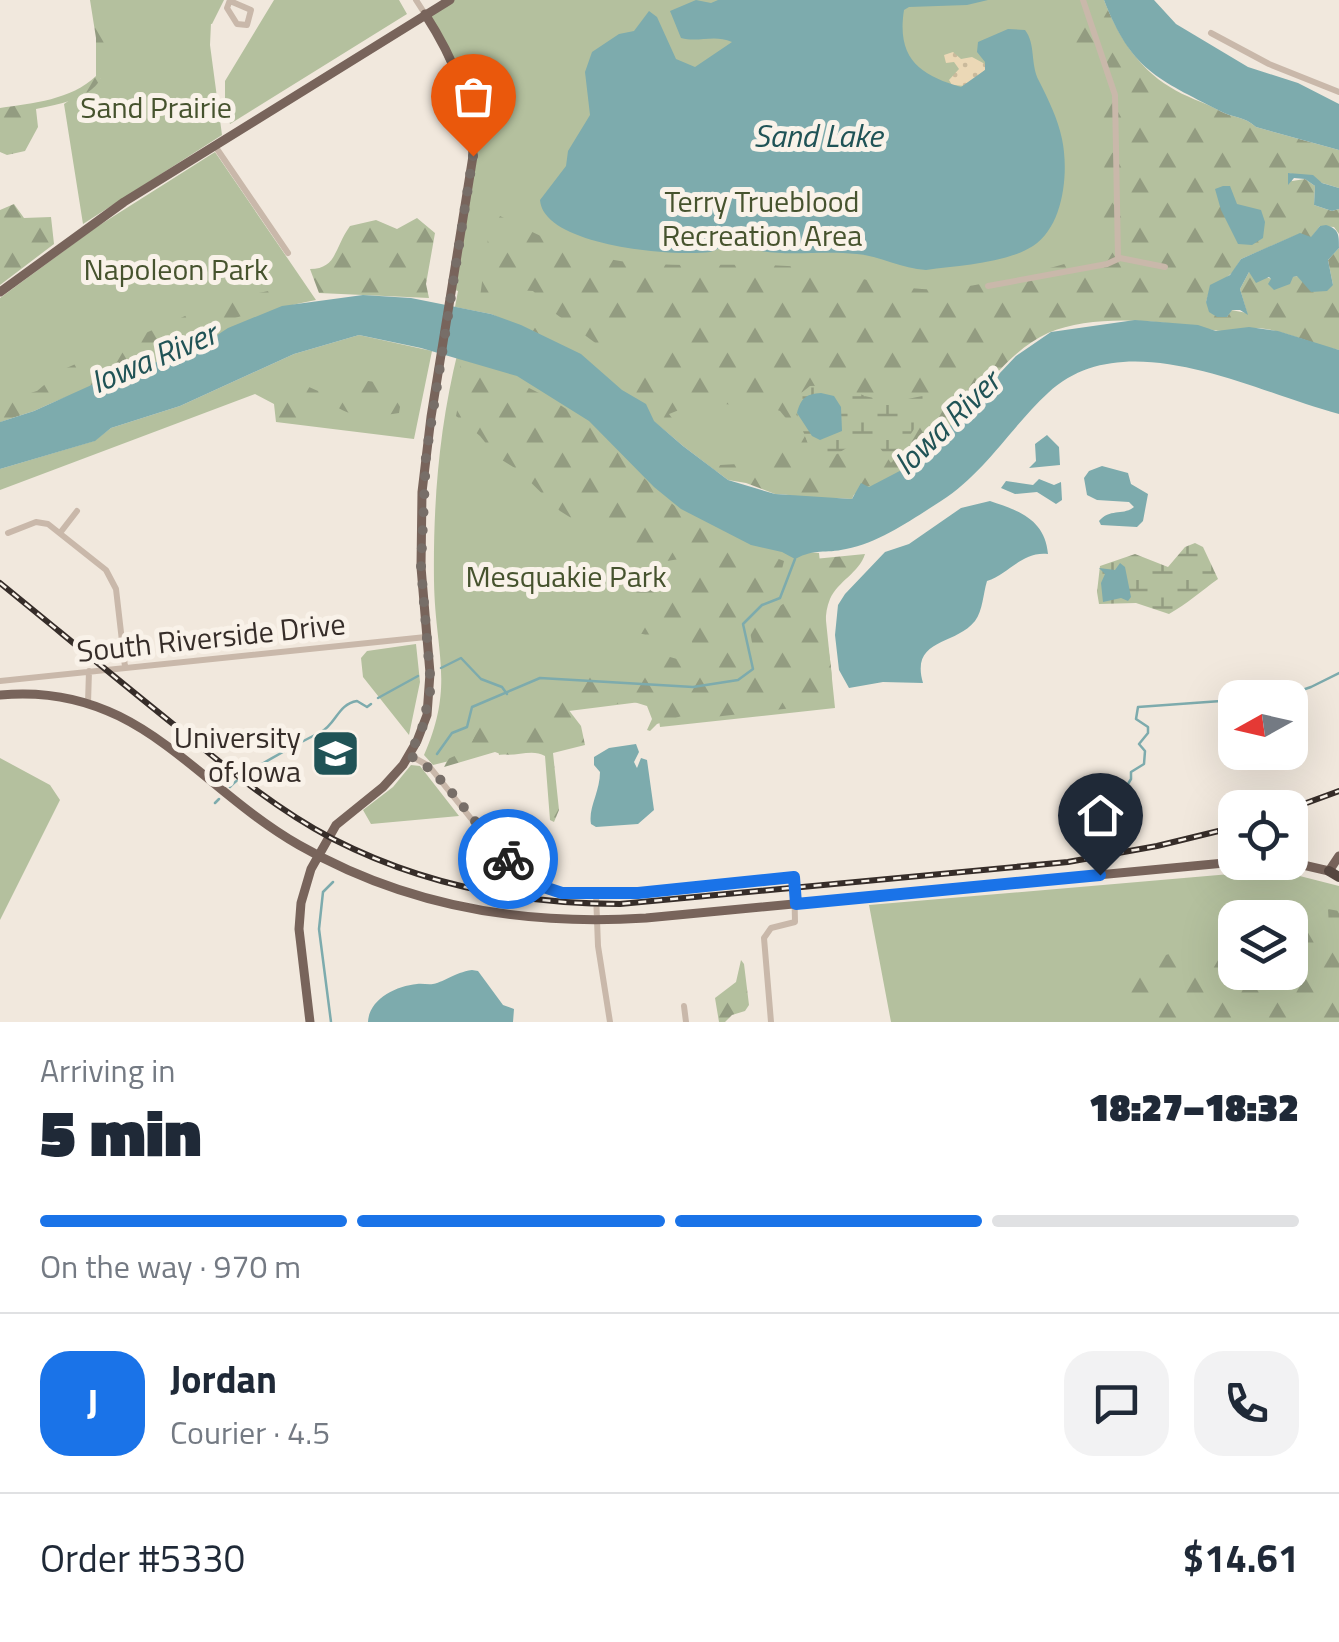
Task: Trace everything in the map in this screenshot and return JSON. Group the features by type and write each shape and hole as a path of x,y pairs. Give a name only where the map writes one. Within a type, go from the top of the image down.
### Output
{"main road":[{"path":"0,292 103,216 450,0"},
{"path":"310,1022 299,920 317,855 343,818 383,787 409,756 430,700 420,528 439,367 472,173 471,125 454,65 425,14"},
{"path":"0,695 40,694 88,703 124,717 149,731 245,808 317,855 421,898 520,916 596,920 1218,864"},
{"path":"1308,866 1335,873 1339,856"}],"street":[{"path":"416,0 425,14"},
{"path":"1083,0 1115,95 1118,258"},
{"path":"1211,33 1269,64 1339,92"},
{"path":"215,146 288,253"},
{"path":"988,286 1107,264 1118,258 1165,267"},
{"path":"60,533 77,511"},
{"path":"8,534 40,522 104,568 112,580 125,667"},
{"name":"South Riverside Drive","path":"0,682 427,638"},
{"path":"88,671 88,703"},
{"path":"409,756 429,766 493,846 531,879 554,892 638,893 794,877 795,922 771,928 764,938 772,1022"},
{"path":"596,894 610,1022"},
{"path":"684,1006 686,1022"}],"green space":[{"path":"90,0 99,0 103,25 106,62 102,76 81,96 36,109 38,127 25,151 7,155 0,152 0,108 63,95 96,76"},
{"name":"Sand Prairie","path":"95,0 223,0 211,23 210,45 222,135 83,224 64,104 101,78"},
{"path":"195,0 224,0 212,24 205,23"},
{"path":"274,0 399,0 407,14 230,124 225,109 225,81"},
{"name":"Terry Trueblood Recreation Area","path":"450,0 1081,0 1115,96 1120,258 984,382 955,422 869,492 811,502 716,471 554,342 491,314 455,307 458,291 452,289 470,191 468,109 425,14"},
{"path":"1062,0 1104,0 1130,49 1170,87 1256,127 1339,150 1339,188 1289,173 1292,181 1305,179 1315,186 1314,205 1332,211 1339,209 1339,234 1334,227 1320,226 1311,238 1299,234 1241,259 1233,272 1209,292 1206,302 1227,317 1231,310 1247,313 1240,289 1249,272 1272,279 1298,276 1308,287 1333,285 1328,260 1339,248 1339,350 1259,328 1219,331 1130,321 1067,327 1024,348 911,465 885,481 857,488 852,499 775,494 728,480 654,421 646,404 622,390 581,354 514,322 554,333 629,381 654,369 667,347 671,328 657,322 628,326 609,353 556,314 533,291 498,289 480,297 489,232 500,216 598,257 672,265 802,267 922,289 985,283 1093,256 1102,222 1105,144 1102,105","holes":["836,385 867,397 899,403 938,392 892,462 880,448 853,444 813,456 791,400","699,402 772,408 789,422 756,463 720,465 690,442 669,414"]},
{"name":"Napoleon Park","path":"215,152 316,300 269,313 199,347 0,422 0,298 95,228"},
{"path":"14,204 24,218 51,217 54,244 0,285 0,210"},
{"path":"417,218 435,233 426,284 429,298 319,293 310,269 330,261 350,226 376,220 397,229"},
{"path":"278,289 280,295 270,302 212,329 202,327 185,332 174,321 216,302"},
{"path":"166,324 182,353 0,422 0,402 37,391 62,370"},
{"path":"359,335 432,351 414,439 276,422 274,404 255,394 0,490 0,469 94,441 111,428 180,406 294,354"},
{"name":"Mesquakie Park","path":"458,351 518,372 788,550 819,553 835,708 660,727 656,700 537,715 541,748 499,755 498,749 433,765 424,755 441,688 434,581 436,494 446,408"},
{"path":"460,361 512,380 560,405 602,436 656,490 692,519 784,561 777,589 742,611 740,623 750,658 744,682 757,670 749,626 787,600 804,560 865,554 834,593 826,612 832,679 827,704 705,718 694,712 657,724 650,731 647,730 652,719 647,706 634,702 568,709 581,726 585,745 553,753 559,810 554,822 550,820 545,756 495,752 444,767 448,759 470,745 478,721 507,722 533,715 555,700 571,676 634,669 663,655 684,661 694,654 690,633 679,629 671,637 643,634 630,627 645,611 640,602 631,600 642,573 656,570 687,576 692,557 667,561 621,548 614,543 607,527 599,527 592,520 601,507 597,497 583,501 576,521 560,511 456,416 462,387"},
{"path":"348,383 390,384 402,396 399,413 358,415 336,406 337,391"},
{"path":"836,385 888,400 940,391 891,463 880,448 853,444 837,454 813,456 791,401 810,386"},
{"path":"280,387 309,387 318,391 324,408 314,424 278,419 276,405 267,395"},
{"path":"1195,543 1203,547 1218,579 1176,610 1169,614 1136,603 1099,604 1100,566 1135,554 1168,567 1185,547"},
{"path":"416,644 420,682 409,735 363,677 361,658 367,651"},
{"path":"0,758 50,785 60,800 0,920"},
{"path":"411,765 420,766 459,816 371,824 363,810 393,787"},
{"path":"1218,875 1218,880 1308,878 1339,886 1339,1022 891,1022 869,905"},
{"path":"1328,909 1339,911 1339,1022 1121,1022 1134,971 1146,960 1218,941 1218,990 1308,990 1308,918 1317,920 1319,929 1329,927"},
{"path":"741,960 749,1005 745,1011 719,1022 715,998 736,982"}],"sand":[{"path":"953,52 961,59 972,57 985,64 985,70 966,86 952,85 949,80 959,69 954,62 946,63 944,55"}],"water":[{"name":"Sand Lake","path":"696,0 988,0 967,5 909,7 904,10 904,42 924,71 961,87 985,70 985,62 977,52 978,42 1008,29 1025,30 1031,41 1036,75 1058,124 1064,152 1062,197 1052,225 1033,246 1009,257 926,270 866,255 777,253 730,242 710,252 641,250 586,238 563,228 547,216 540,200 566,166 568,151 590,115 585,72 592,52 619,34 634,31 649,11 657,17 676,59 695,67 732,42 681,38 670,11"},
{"path":"1104,0 1154,0 1176,24 1248,67 1298,83 1339,104 1339,150 1256,127 1163,80 1136,57 1114,24"},
{"path":"1288,173 1313,175 1322,183 1339,188 1339,209 1332,211 1314,205 1315,186 1294,178 1288,185"},
{"path":"1230,186 1237,204 1261,210 1265,222 1263,238 1252,245 1238,244 1221,210 1215,189"},
{"path":"1326,225 1336,231 1339,243 1328,260 1333,285 1327,291 1311,292 1297,276 1290,284 1274,290 1268,284 1269,277 1256,283 1249,272 1240,289 1248,315 1232,310 1227,317 1217,317 1209,312 1206,302 1210,285 1230,275 1241,259 1300,233 1311,237"},
{"path":"363,295 411,298 491,314 521,325 581,354 622,390 646,404 654,421 728,480 775,494 852,499 861,483 869,487 915,463 1016,356 1051,332 1135,320 1198,325 1216,331 1249,327 1278,331 1339,350 1339,414 1190,368 1152,362 1114,363 1079,372 1048,393 971,477 941,501 884,536 859,546 795,559 751,545 681,509 589,421 517,376 359,335 294,354 180,406 111,428 95,441 0,469 0,422 199,347 228,328 282,306"},
{"path":"821,393 834,396 841,407 842,431 820,440 812,436 797,413 805,398"},
{"path":"1047,435 1059,447 1060,465 1029,468 1036,461 1035,444"},
{"path":"1102,466 1128,473 1131,484 1148,494 1143,521 1137,527 1101,525 1099,521 1108,515 1134,507 1129,502 1097,500 1087,495 1084,478 1089,471"},
{"path":"1039,479 1054,485 1061,482 1062,500 1056,504 1037,492 1015,494 1001,488 1006,481 1033,485"},
{"path":"990,501 1029,518 1042,533 1048,554 1023,559 987,581 975,621 928,650 921,668 923,683 883,682 849,688 839,670 835,635 838,605 845,594 885,552 909,544 961,508"},
{"path":"1120,563 1125,567 1131,597 1128,601 1121,598 1103,602 1101,583 1105,574 1099,568 1115,570"},
{"path":"636,744 639,752 634,762 637,768 641,758 647,760 654,810 638,824 596,827 591,818 600,772 594,757 609,748"},
{"path":"478,971 503,1005 514,1009 513,1022 368,1022 378,1000 393,991 409,985 433,984"}],"waterway":[{"path":"437,754 452,733 467,727 472,707 540,678 693,687 738,680 753,669 743,624 762,605 780,598 795,559"},
{"path":"441,668 461,658 481,679 502,687 507,694"},
{"path":"1308,688 1339,673"},
{"path":"378,698 418,676"},
{"path":"230,787 326,728 351,703 357,701 367,707 371,704"},
{"path":"1108,853 1104,822 1125,802 1122,794 1131,772 1144,764 1145,751 1139,744 1148,727 1136,719 1138,707 1218,701"},
{"path":"215,803 219,799"},
{"path":"331,1022 319,929 323,892 333,882"}],"railway":[{"path":"0,583 215,758 292,815 367,855 472,889 545,900 620,904 1068,862 1218,831"},
{"path":"1308,802 1339,791"}],"way so far":[{"path":"473,156 422,492 421,567 431,687 427,716 409,756 429,766 493,846 508,859"}],"place":[{"name":"University of Iowa","path":"336,754"}],"route":[{"path":"508,859 547,890 562,893 638,893 794,877 796,904 1100,875"}],"water label":[{"name":"Iowa River","path":"153,357"},
{"name":"Iowa River","path":"946,422"}]}
